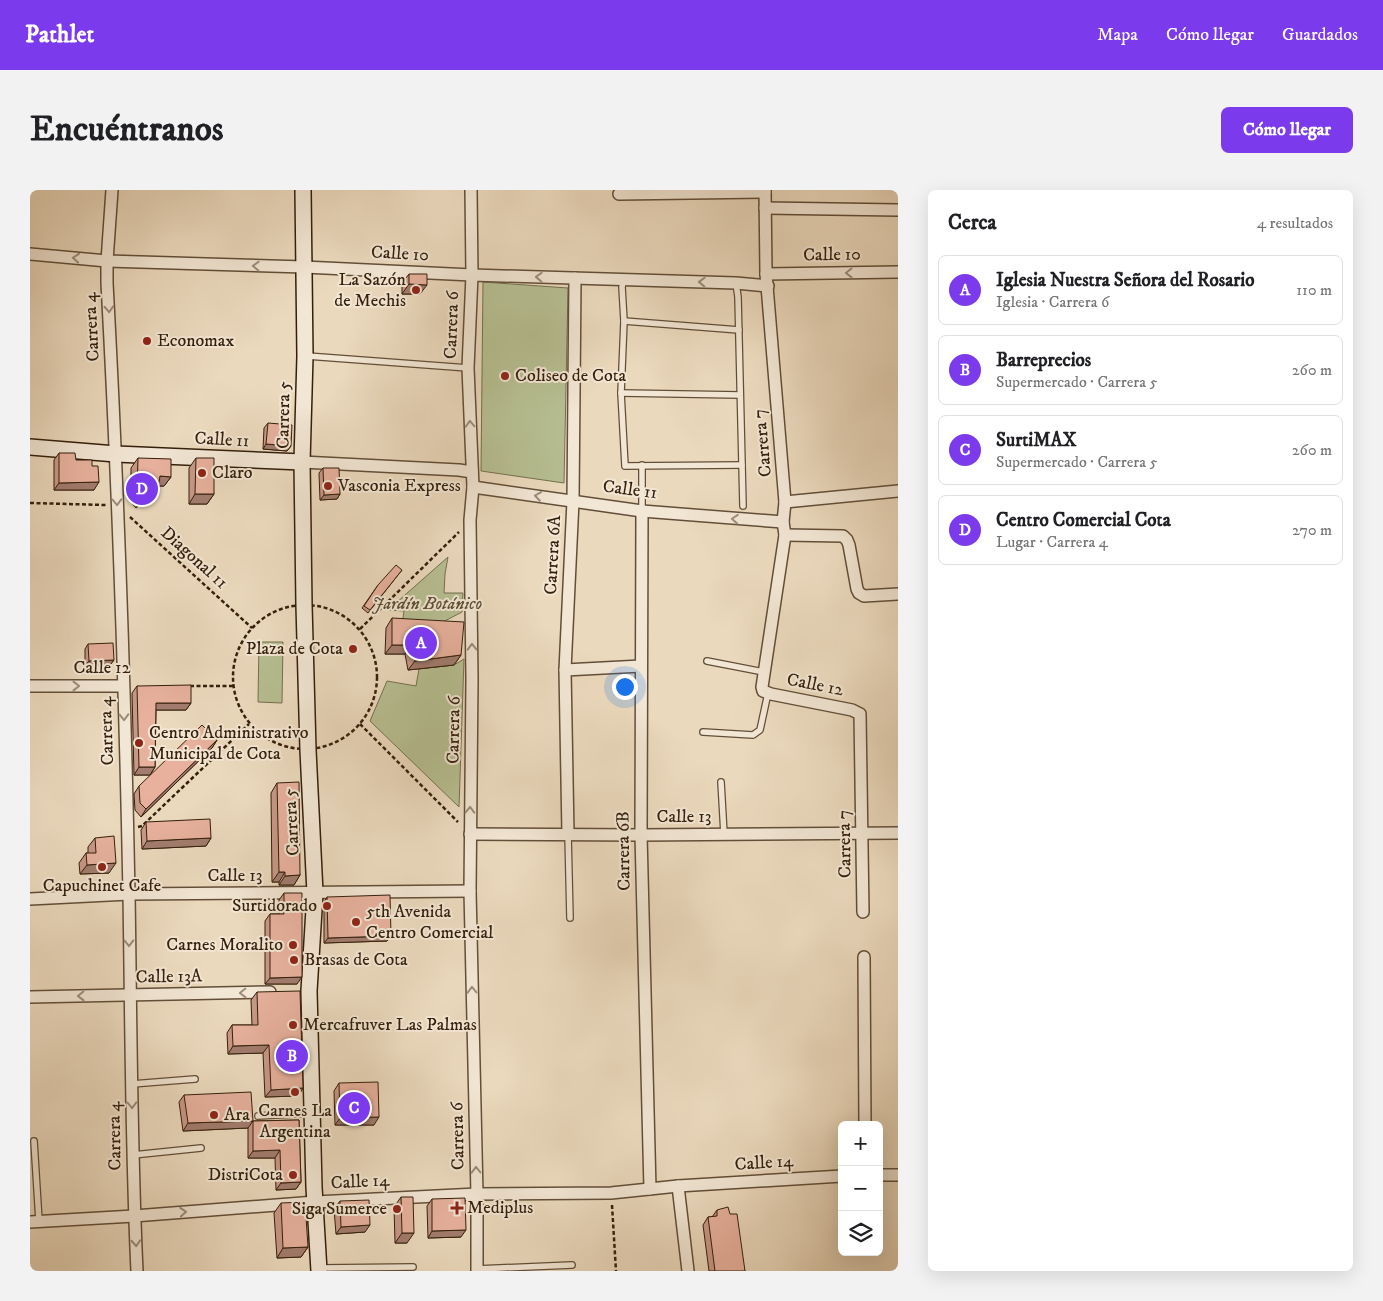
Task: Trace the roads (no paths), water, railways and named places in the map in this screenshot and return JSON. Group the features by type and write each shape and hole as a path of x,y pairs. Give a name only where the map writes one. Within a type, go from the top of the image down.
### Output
{"main road":[{"name":"Carrera 5","path":"303,190 304,356 302,462 308,750 314,893 304,991 313,1113 319,1270"},
{"name":"Calle 11","path":"30,447 116,454 302,462"}],"street":[{"name":"Carrera 4","path":"112,190 107,261 116,454 123,686 129,894 134,1216 137,1271"},
{"name":"Carrera 6","path":"471,190 472,275 468,368 473,487 470,520 472,679 470,891 477,1270"},
{"path":"620,194 765,191"},
{"name":"Carrera 7","path":"765,191 767,280 786,502 783,522 785,535 762,687 766,692"},
{"path":"765,208 898,210"},
{"name":"Calle 10","path":"30,254 107,261 736,283 898,272"},
{"name":"Carrera 6A","path":"568,834 565,670 573,501 575,278"},
{"name":"Calle 11","path":"302,462 472,472"},
{"name":"Calle 11","path":"473,487 642,511 783,522"},
{"path":"786,502 898,491"},
{"name":"Carrera 6B","path":"642,511 641,835 650,1189"},
{"path":"785,535 842,536 849,544 859,593 864,596 898,594"},
{"path":"565,670 641,666"},
{"name":"Calle 12","path":"30,686 123,686"},
{"name":"Calle 12","path":"766,692 852,710 860,714"},
{"name":"Carrera 7","path":"860,714 864,912"},
{"name":"Calle 13","path":"470,834 898,833"},
{"name":"Calle 13","path":"30,899 129,894 470,891"},
{"path":"864,957 865,1121"},
{"name":"Calle 13A","path":"30,997 279,992"},
{"path":"883,1175 898,1175"},
{"name":"Calle 14","path":"35,1222 315,1202 477,1194 611,1193 678,1186 838,1176"},
{"path":"678,1186 688,1271"}],"lane":[{"path":"624,279 622,287 624,321 621,393 625,466 742,465"},
{"path":"736,283 738,297 743,506"},
{"path":"624,321 739,330"},
{"path":"304,356 468,368"},
{"path":"621,393 740,395"},
{"path":"642,465 642,511"},
{"path":"707,661 764,672"},
{"path":"704,732 752,736 760,730 766,692"},
{"path":"721,782 724,834"},
{"path":"568,834 570,918"},
{"path":"132,1084 195,1080"},
{"path":"258,1116 313,1113"},
{"path":"34,1141 35,1222"},
{"path":"133,1155 201,1148"},
{"path":"477,1270 572,1265"},
{"path":"319,1270 413,1267"}],"place":[{"name":"La Sazón de Mechis","path":"416,290"},
{"name":"Economax","path":"147,341"},
{"name":"Coliseo de Cota","path":"505,376"},
{"name":"Claro","path":"202,473"},
{"name":"Vasconia Express","path":"328,486"},
{"name":"Centro Comercial Cota","path":"142,489"},
{"name":"Iglesia Nuestra Señora del Rosario","path":"421,643"},
{"name":"Plaza de Cota","path":"353,649"},
{"name":"Centro Administrativo Municipal de Cota","path":"139,743"},
{"name":"Capuchinet Cafe","path":"102,867"},
{"name":"Surtidorado","path":"327,906"},
{"name":"5th Avenida Centro Comercial","path":"356,922"},
{"name":"Carnes Moralito","path":"293,945"},
{"name":"Brasas de Cota","path":"294,960"},
{"name":"Mercafruver Las Palmas","path":"293,1025"},
{"name":"Barreprecios","path":"292,1056"},
{"name":"Carnes La Argentina","path":"295,1092"},
{"name":"SurtiMAX","path":"354,1108"},
{"name":"Ara","path":"214,1115"},
{"name":"DistriCota","path":"293,1175"},
{"name":"Mediplus","path":"457,1208"},
{"name":"Siga Sumerce","path":"397,1209"}],"park label":[{"name":"Jardín Botánico","path":"427,604"}]}
